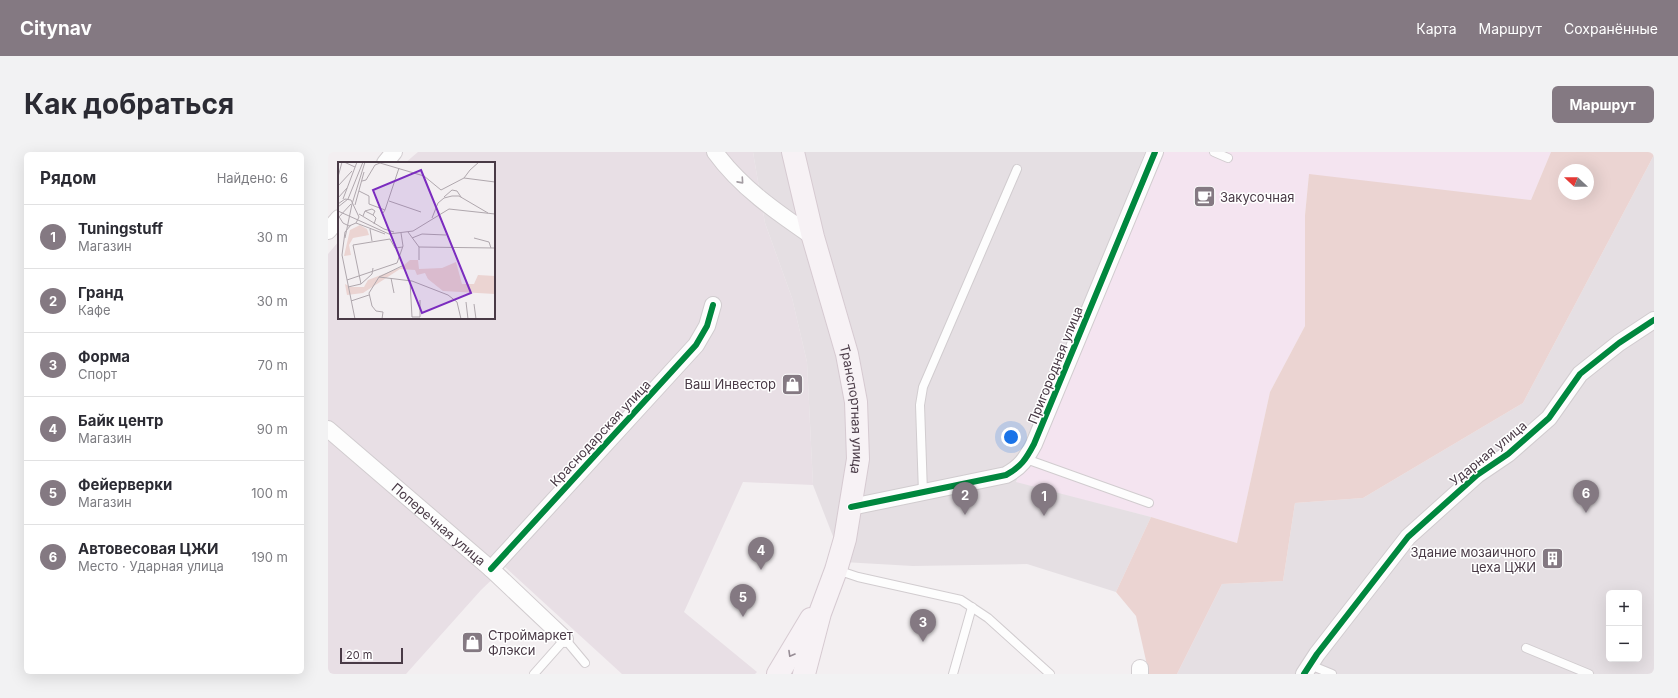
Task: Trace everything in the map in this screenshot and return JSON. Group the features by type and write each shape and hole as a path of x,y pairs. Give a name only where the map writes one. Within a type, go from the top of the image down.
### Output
{"main road":[{"name":"Транспортная улица","path":"793,152 813,237 848,354 856,402 858,459 845,539 834,577 820,613 810,663 805,674"},
{"name":"Транспортная улица","path":"778,674 834,577"}],"street":[{"path":"386,162 394,152"},
{"path":"715,152 746,186 775,211 813,237"},
{"name":"Пригородная улица","path":"851,507 1006,475 1018,469 1026,459 1034,444 1154,152"},
{"path":"328,231 338,219"},
{"name":"Краснодарская улица","path":"491,569 696,345 707,326 713,305"},
{"name":"Ударная улица","path":"1307,670 1348,613 1408,537 1477,475 1508,454 1549,418 1580,374 1619,343 1654,320"},
{"name":"Поперечная улица","path":"328,429 491,569 565,639"}],"lane":[{"path":"1214,152 1228,158"},
{"path":"923,493 920,405 923,387 1017,169"},
{"path":"1026,459 1149,503"},
{"path":"834,577 858,577 961,600 988,618 1050,674"},
{"path":"953,674 972,607"},
{"path":"534,674 565,639 585,663"},
{"path":"1526,648 1589,674"},
{"path":"1307,670 1332,674"}],"shaded area":[{"path":"418,152 753,152 765,223 792,298 807,362 813,485 743,482 684,612 757,672 755,674 622,674 505,567 481,590 406,674 328,674 328,254 338,242 338,319 495,319 495,162 406,162"},
{"path":"753,152 1145,152 1016,482 1151,517 1116,592 1027,564 913,566 843,562 813,485 807,362 792,298 765,223"},
{"path":"1145,152 1551,152 1531,200 1309,175 1305,215 1305,326 1270,392 1237,543 1151,517 1016,483"},
{"path":"1551,152 1654,152 1654,155 1523,403 1363,498 1295,503 1283,581 1222,584 1177,674 1149,674 1136,616 1116,592 1151,517 1237,543 1270,392 1305,326 1305,215 1309,174 1531,200"},
{"path":"1654,155 1654,674 1177,674 1222,584 1283,581 1295,503 1363,498 1523,403"}],"cycle path":[{"path":"851,507 1006,475 1016,469 1023,462 1034,444 1155,152"},
{"path":"491,569 696,345 707,326 713,305"},
{"path":"1304,674 1317,654 1408,537 1477,475 1508,454 1549,418 1580,374 1619,343 1654,320"}],"place":[{"name":"Закусочная","path":"1205,197"},
{"name":"Ваш Инвестор","path":"792,384"},
{"name":"Автовесовая ЦЖИ","path":"1586,513"},
{"name":"Гранд","path":"965,515"},
{"name":"Tuningstuff","path":"1044,516"},
{"name":"Здание мозаичного цеха ЦЖИ","path":"1552,559"},
{"name":"Байк центр","path":"761,570"},
{"name":"Фейерверки","path":"743,617"},
{"name":"Строймаркет Флэкси","path":"473,642"},
{"name":"Форма","path":"923,642"}]}
